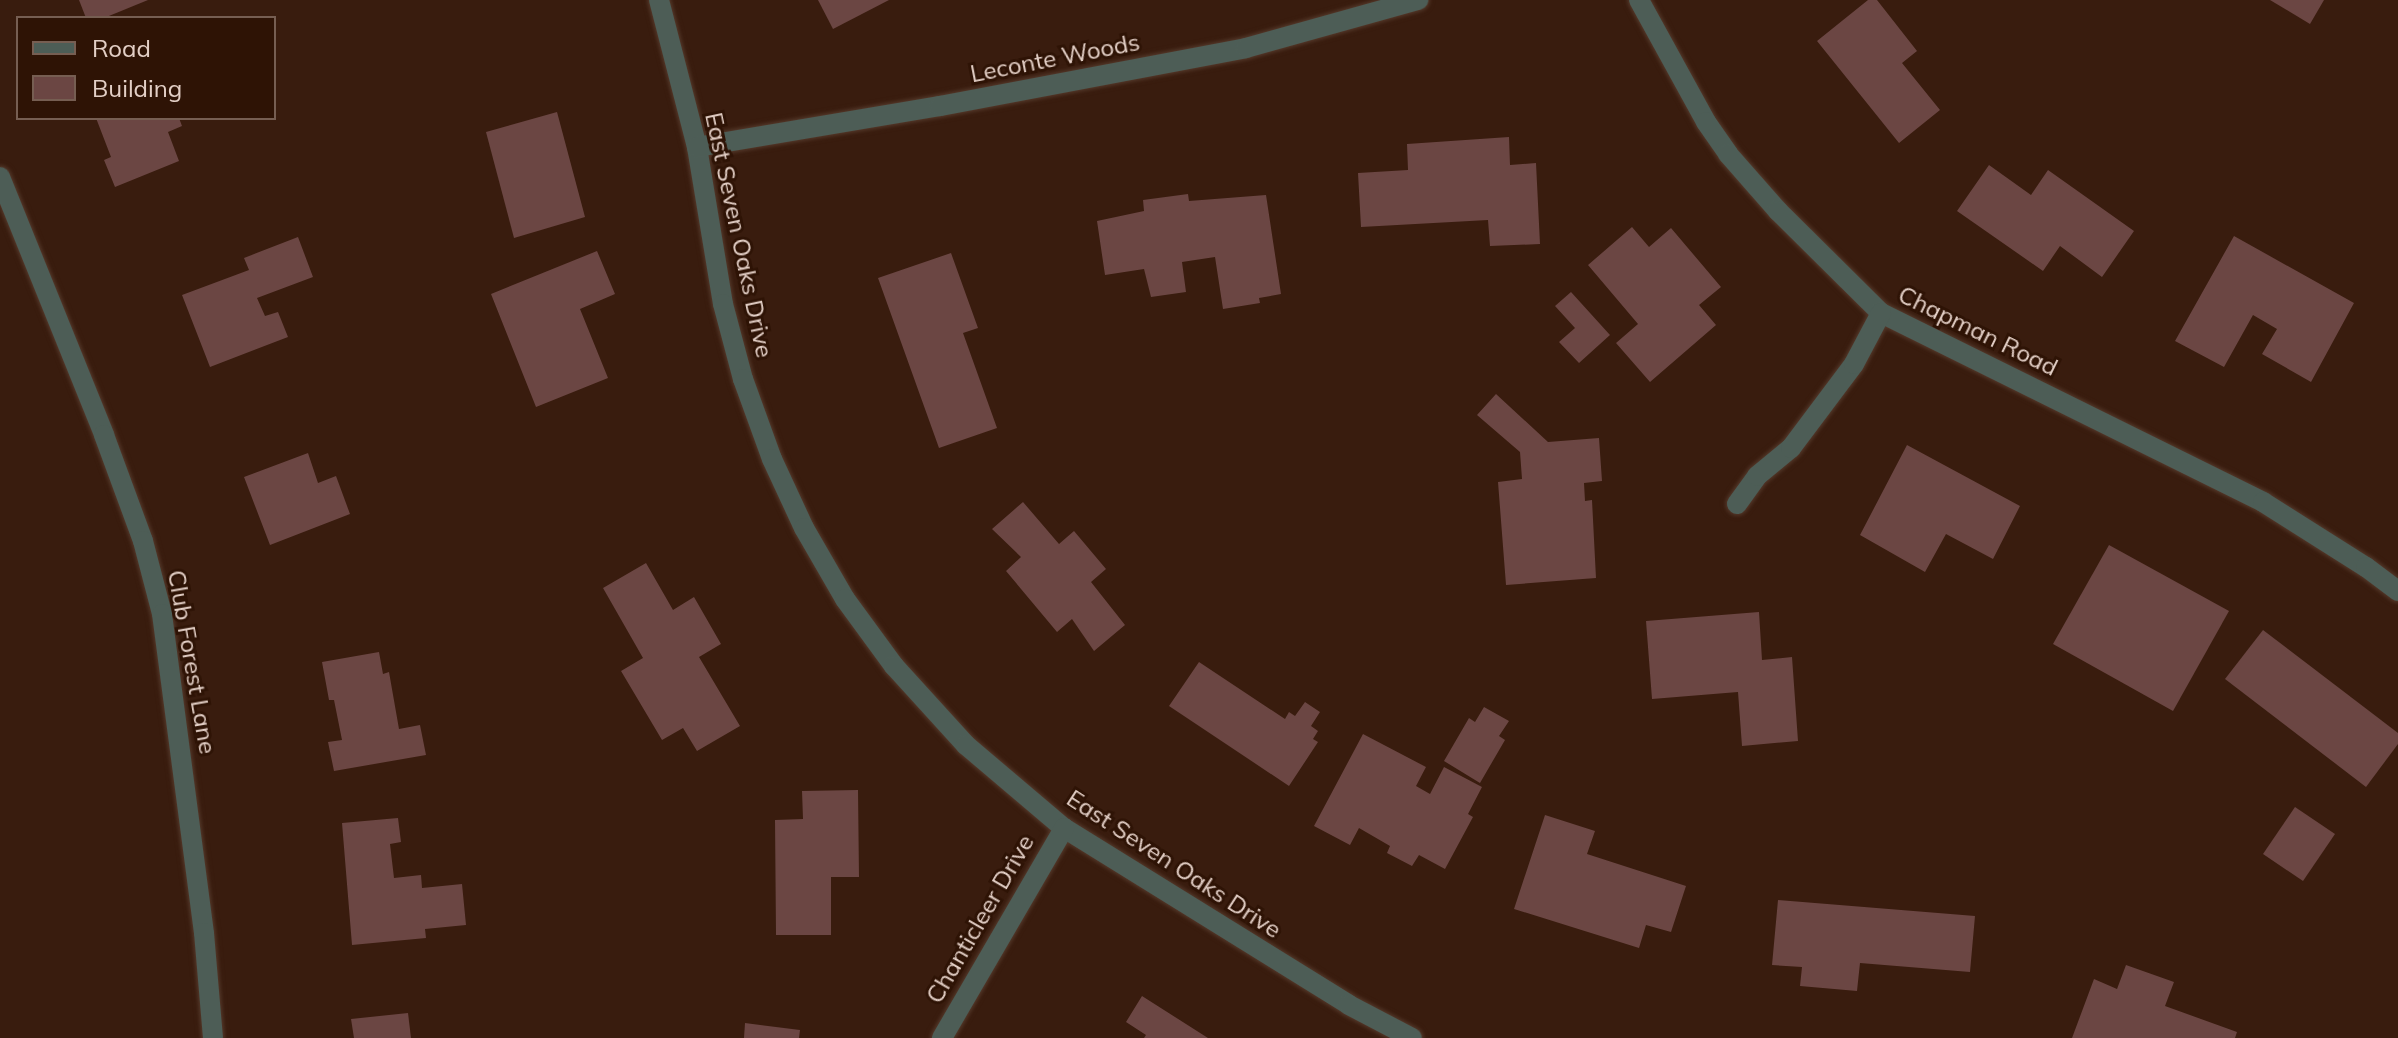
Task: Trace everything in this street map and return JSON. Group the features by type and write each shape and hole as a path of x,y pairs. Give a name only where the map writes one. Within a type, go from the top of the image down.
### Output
{"street":[{"name":"East Seven Oaks Drive","path":"659,0 697,147 723,304 743,379 772,459 804,528 845,599 894,666 966,745 1064,828 1349,1005 1412,1038"},
{"name":"Leconte Woods","path":"697,147 940,106 1246,48 1418,0"},
{"name":"Chapman Road","path":"1639,0 1690,95 1728,154 1778,211 1881,313 2221,480 2353,558 2398,591"},
{"name":"Club Forest Lane","path":"0,177 104,435 143,541 162,614 202,918 213,1038"},
{"path":"1737,504 1757,476 1791,448 1854,364 1881,313"},
{"name":"Chanticleer Drive","path":"942,1038 1064,828"}],"building":[{"path":"79,0 148,0 109,16 85,16"},
{"path":"818,0 889,0 833,29"},
{"path":"1868,0 1877,0 1917,51 1902,63 1940,110 1899,143 1817,41"},
{"path":"2270,0 2324,0 2310,24"},
{"path":"557,112 585,217 514,238 486,132"},
{"path":"97,120 180,120 182,126 168,132 179,161 115,187 104,160 111,157"},
{"path":"1509,137 1510,165 1536,163 1540,244 1490,246 1488,220 1361,227 1358,173 1408,170 1407,144"},
{"path":"1989,165 2031,195 2048,170 2134,231 2102,277 2060,246 2043,271 1957,211"},
{"path":"1188,194 1189,201 1266,195 1281,294 1259,298 1260,303 1223,309 1215,257 1182,262 1186,292 1151,297 1144,269 1105,275 1097,221 1144,211 1143,200"},
{"path":"1632,227 1649,247 1671,228 1721,287 1699,305 1716,325 1650,382 1616,343 1638,324 1588,265"},
{"path":"2234,236 2354,303 2311,382 2262,354 2277,329 2253,315 2224,367 2175,341"},
{"path":"298,237 313,277 257,298 265,316 278,312 288,337 210,367 182,295 249,270 244,258"},
{"path":"597,251 615,294 580,309 608,378 536,407 491,294"},
{"path":"951,253 978,328 963,333 997,428 939,448 878,278"},
{"path":"1571,292 1610,335 1579,363 1559,342 1575,328 1555,306"},
{"path":"1496,394 1548,442 1599,438 1602,481 1584,483 1585,501 1592,500 1596,578 1506,585 1498,482 1522,479 1520,452 1477,415"},
{"path":"1907,445 2020,506 1993,559 1946,534 1925,572 1860,535"},
{"path":"308,453 318,483 336,476 350,514 270,545 244,477"},
{"path":"1023,502 1059,544 1074,531 1106,569 1091,582 1125,625 1094,651 1072,619 1057,632 1006,571 1021,557 992,529"},
{"path":"2109,545 2229,611 2173,711 2053,644"},
{"path":"646,563 673,610 694,597 721,644 699,657 740,726 697,751 683,728 662,740 621,671 643,658 603,588"},
{"path":"1759,612 1762,660 1792,657 1798,741 1742,746 1738,692 1652,699 1646,621"},
{"path":"2263,630 2398,733 2398,744 2366,787 2225,679"},
{"path":"379,652 383,674 389,672 399,729 420,725 426,755 334,771 328,742 342,740 334,700 329,700 322,662"},
{"path":"1199,662 1285,719 1289,712 1295,716 1305,702 1320,712 1311,726 1318,731 1313,739 1318,742 1289,786 1169,706"},
{"path":"1484,707 1509,721 1499,736 1505,740 1480,783 1444,761 1469,718 1475,722"},
{"path":"1363,734 1426,767 1416,786 1430,794 1444,767 1482,787 1468,814 1473,817 1445,869 1419,855 1412,866 1387,853 1390,846 1359,828 1350,845 1314,826"},
{"path":"858,790 859,877 831,877 831,935 776,935 775,820 803,819 802,791"},
{"path":"2295,807 2335,834 2303,881 2263,854"},
{"path":"1545,815 1595,831 1587,854 1686,886 1671,932 1646,925 1639,948 1514,909"},
{"path":"398,818 401,842 390,844 394,878 421,875 422,888 462,884 466,925 425,929 426,938 352,945 342,823"},
{"path":"1778,900 1975,916 1970,972 1860,963 1857,991 1800,986 1802,967 1772,965"},
{"path":"2126,965 2174,982 2165,1006 2237,1032 2235,1038 2072,1038 2094,979 2117,989"},
{"path":"1142,996 1208,1038 1144,1038 1146,1035 1126,1022"},
{"path":"408,1013 411,1038 354,1038 351,1019"},
{"path":"745,1023 800,1030 799,1038 744,1038"}]}
